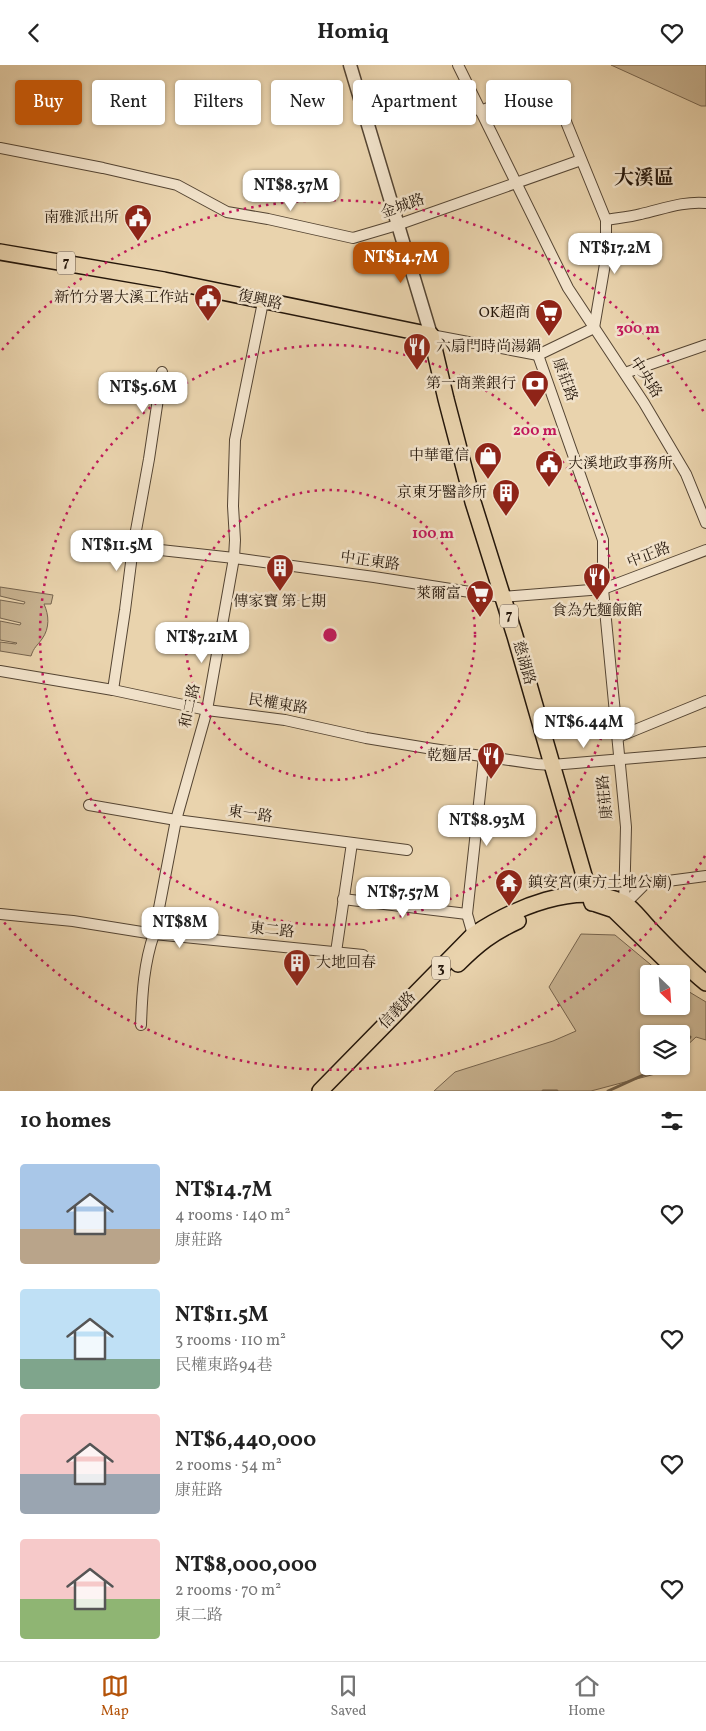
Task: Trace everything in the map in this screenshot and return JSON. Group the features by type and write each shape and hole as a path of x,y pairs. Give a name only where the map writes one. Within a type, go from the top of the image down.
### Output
{"main road":[{"name":"復興路","path":"0,251 164,280 431,335"},
{"name":"慈湖路","path":"431,335 473,502 515,636 591,899"},
{"name":"信義路","path":"334,1091 494,921 528,905 568,895 591,899 614,910 623,910 706,983"},
{"name":"信義路","path":"623,910 673,965"},
{"name":"信義路","path":"320,1091 477,939"},
{"name":"信義路","path":"690,980 706,992"}],"street":[{"path":"350,65 431,335"},
{"name":"中央路","path":"458,65 568,288 625,373 686,474 706,523"},
{"path":"480,111 546,87 553,90 606,220 606,258 594,328 538,355"},
{"name":"金城路","path":"0,149 103,168 177,185 227,212 353,238 397,225 581,161"},
{"path":"606,220 638,215 674,205 693,202 706,203"},
{"name":"和二路","path":"141,1025 144,977 148,952 154,934 176,820 207,710 234,558 235,440 264,302"},
{"name":"康莊路","path":"431,335 538,355 603,540 604,589 618,737 618,759 626,827 623,910"},
{"path":"625,373 706,345"},
{"path":"113,690 126,610 133,547 162,372"},
{"name":"中正東路","path":"133,547 234,558 502,597 604,589"},
{"name":"中正路","path":"604,589 706,550"},
{"name":"民權東路","path":"0,671 113,690 207,710 286,721 366,738 537,764 552,765 706,751"},
{"path":"618,737 706,701"},
{"path":"477,939 466,914 484,757"},
{"name":"東一路","path":"89,805 176,820 407,851"},
{"path":"336,952 352,843"},
{"path":"623,910 645,884 706,876"},
{"path":"343,899 466,914"},
{"name":"東二路","path":"0,914 73,921 154,934 364,955"}],"shaded area":[{"path":"611,65 706,65 706,106 701,106"},
{"path":"0,587 53,595 51,604 44,604 48,617 45,635 31,656 0,651 0,642 17,643 0,640 0,621 20,625 21,623 0,618 0,600 24,604 25,602 0,596"},
{"path":"581,934 615,935 651,965 640,965 640,1015 690,1015 690,992 706,1002 706,1040 696,1037 690,1043 690,1025 640,1025 640,1075 651,1075 591,1091 434,1091 455,1072 553,1041 576,1031 549,987"}],"waterway":[{"path":"608,1091 643,1075"},
{"path":"543,1091 557,1091"}],"place":[{"name":"南雅派出所","path":"138,242"},
{"name":"新竹分署大溪工作站","path":"208,322"},
{"name":"OK超商","path":"549,337"},
{"name":"六扇門時尚湯鍋","path":"417,371"},
{"name":"第一商業銀行","path":"535,408"},
{"name":"中華電信","path":"488,480"},
{"name":"大溪地政事務所","path":"549,488"},
{"name":"京東牙醫診所","path":"506,517"},
{"name":"傳家寶 第七期","path":"280,592"},
{"name":"食為先麵飯館","path":"597,601"},
{"name":"萊爾富","path":"480,618"},
{"name":"乾麵居","path":"491,780"},
{"name":"鎮安宮(東方土地公廟)","path":"509,907"},
{"name":"大地回春","path":"297,987"}],"district":[{"name":"大溪區","path":"644,179"}]}
